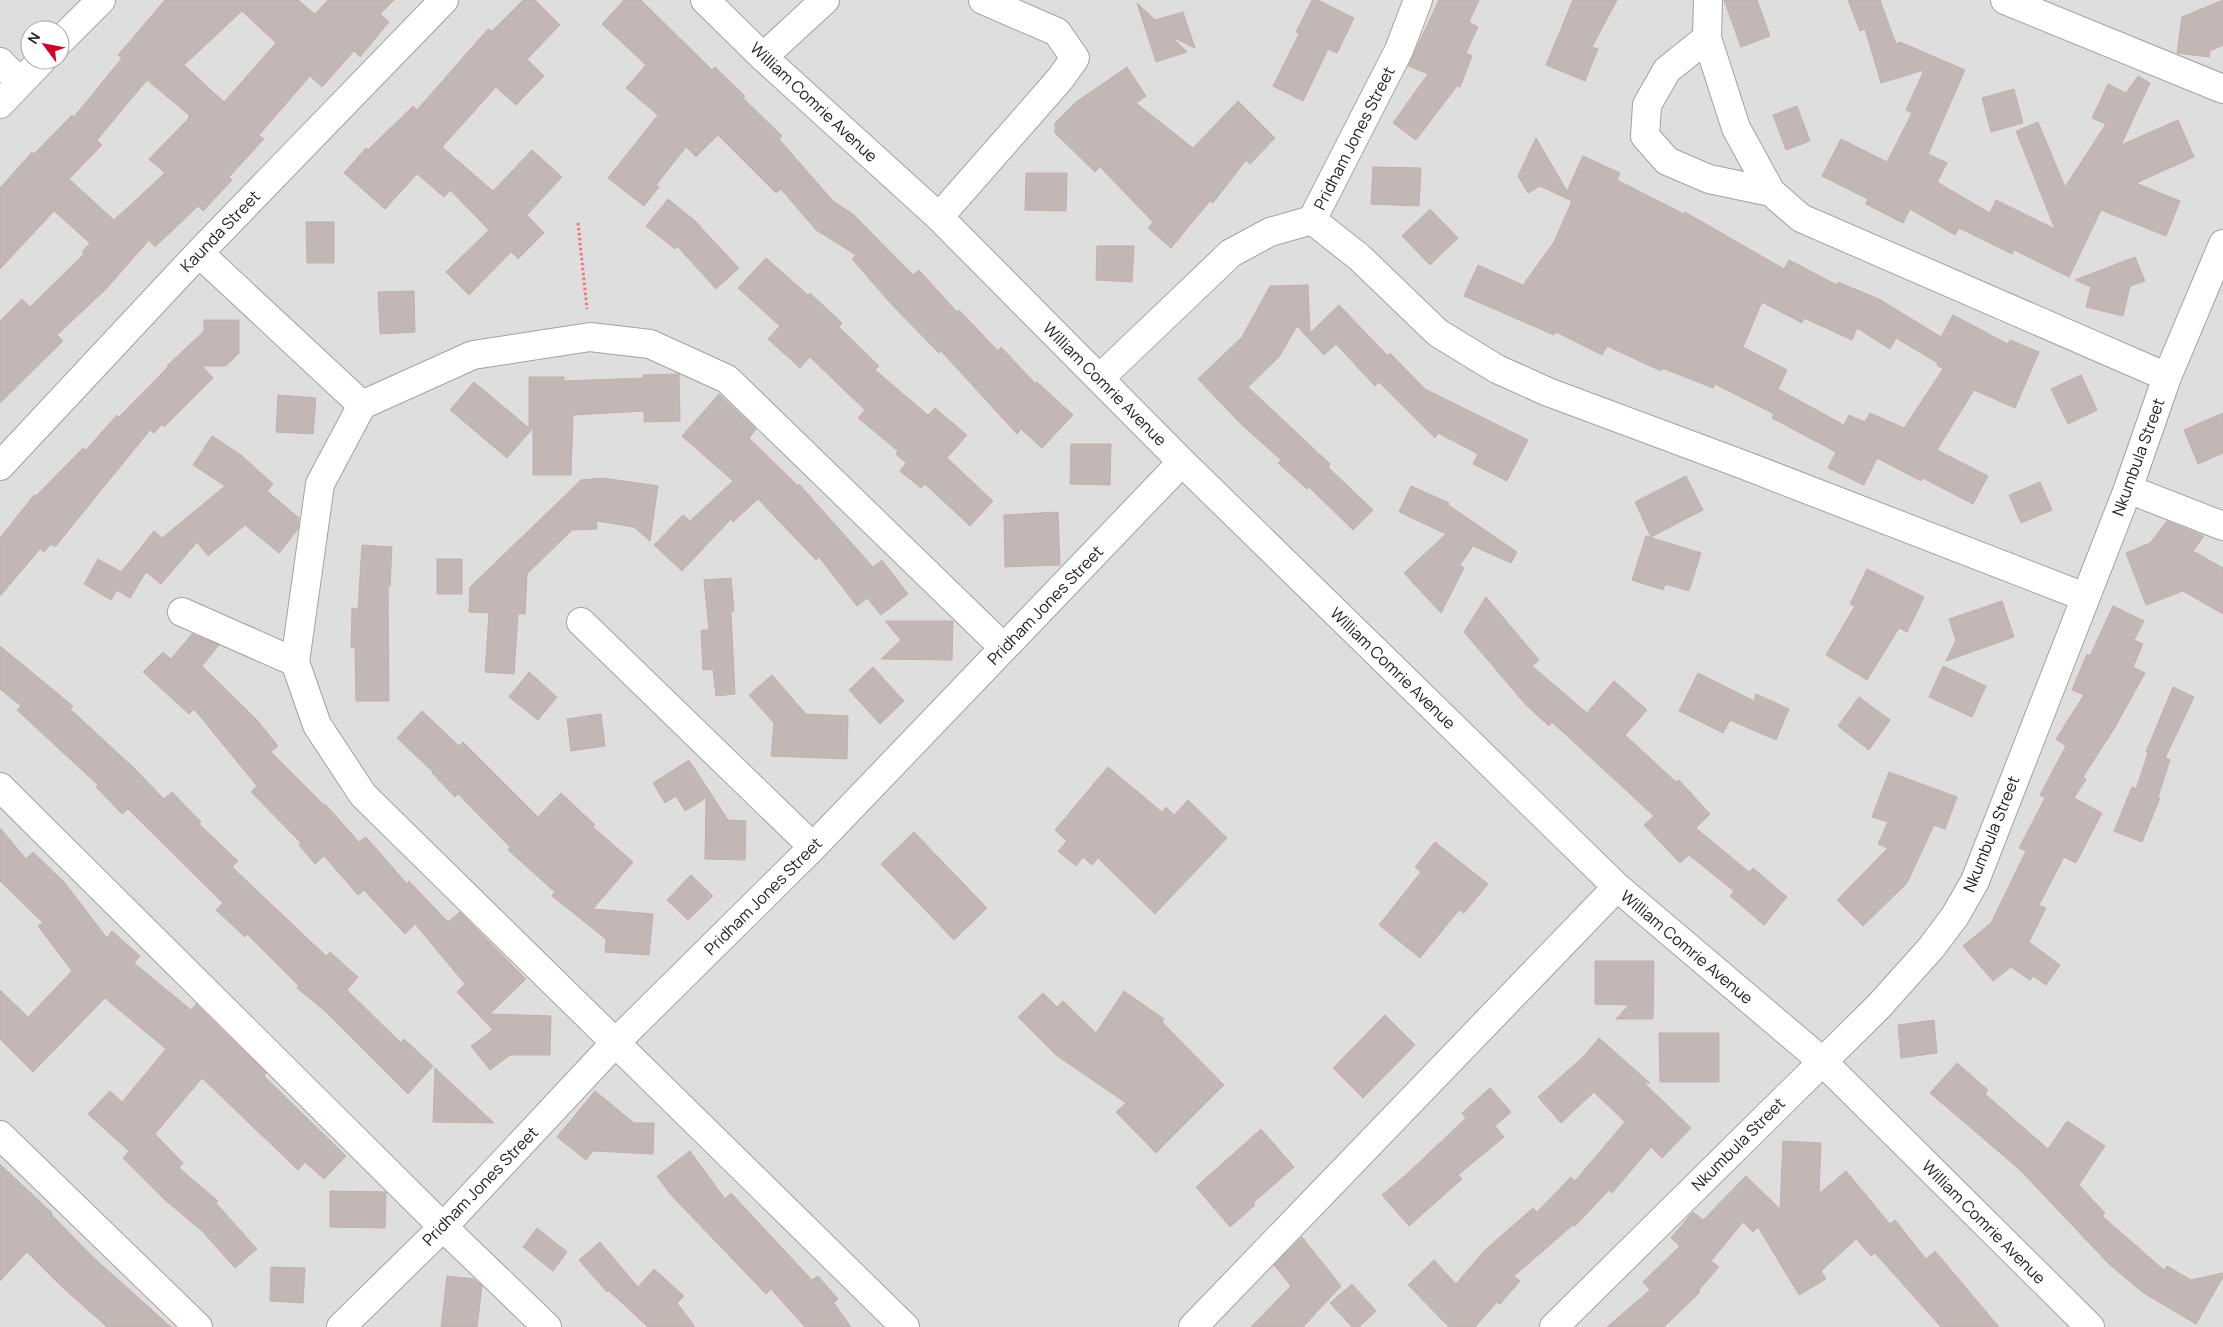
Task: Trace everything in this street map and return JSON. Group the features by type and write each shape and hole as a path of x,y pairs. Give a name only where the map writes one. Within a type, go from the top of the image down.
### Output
{"street":[{"path":"70,32 101,0"},
{"name":"Kaunda Street","path":"0,466 199,253 444,0"},
{"name":"William Comrie Avenue","path":"705,0 763,57 938,217 1182,462 1616,886 1822,1061 2090,1327"},
{"path":"763,57 825,0"},
{"path":"938,217 1060,79 1075,58 1057,32 983,0"},
{"name":"Pridham Jones Street","path":"1100,378 1232,253 1270,232 1312,220 1398,50 1418,0"},
{"path":"1708,0 1707,38 1736,128 1771,192 1801,218 2167,377"},
{"path":"2005,0 2223,89"},
{"path":"1707,38 1667,70 1647,104 1645,136 1667,161 1709,179 1771,192"},
{"path":"0,62 20,82"},
{"path":"0,104 32,70"},
{"path":"1312,220 1360,257 1438,333 1497,369 1548,392 1754,469 2085,597"},
{"name":"Nkumbula Street","path":"1554,1327 1879,1006 1931,948 1955,916 1975,881 2128,489 2167,377 2223,244"},
{"path":"199,253 362,405"},
{"path":"905,1327 363,795 318,725 296,662 320,484 362,405 473,355 590,337 650,344 727,379 1004,648"},
{"name":"Pridham Jones Street","path":"341,1327 443,1227 616,1042 813,847 1182,462"},
{"path":"2128,489 2223,526"},
{"path":"182,612 296,662"},
{"path":"581,622 813,847"},
{"path":"0,787 443,1227 547,1327"},
{"path":"1193,1327 1616,886"},
{"path":"0,1135 198,1327"}],"path":[{"path":"578,223 590,337"}],"shaded area":[{"path":"0,0 2223,0 2223,1327 0,1327"}],"building":[{"path":"165,0 298,0 315,14 328,0 394,0 380,14 389,22 360,57 354,51 322,87 310,76 259,135 264,139 229,177 232,180 203,211 198,206 155,247 149,240 106,289 57,335 63,341 0,403 0,321 22,299 30,307 84,254 82,252 90,243 54,211 0,269 0,188 32,152 34,154 72,115 74,117 122,58 118,55","holes":["242,11 276,43 224,102 184,65","147,80 189,115 188,119 149,159 165,173 114,220 69,179 102,145 97,140"]},
{"path":"523,0 535,0 560,25 527,59 544,76 516,105 496,87 442,147 493,191 532,150 562,177 527,215 544,233 518,259 511,252 469,295 446,272 489,230 450,190 444,197 417,174 385,209 344,173 366,148 368,150 413,106 417,110 488,29 492,31"},
{"path":"624,0 641,0 712,70 715,67 745,96 743,98 782,136 779,139 833,201 853,214 913,275 919,270 957,312 959,310 998,351 1001,347 1035,383 1037,382 1073,415 1042,448 1021,429 1017,434 941,351 939,353 892,305 852,259 856,255 816,230 781,189 776,193 718,135 696,157 686,147 656,185 659,187 644,206 608,178 658,115 626,88 646,65 602,24"},
{"path":"1312,0 1318,0 1354,18 1337,53 1328,49 1303,101 1273,86 1299,34 1296,32"},
{"path":"1439,0 1479,0 1469,22 1478,27 1466,53 1472,56 1460,87 1457,86 1416,140 1393,123 1428,74 1408,66"},
{"path":"1573,0 1617,0 1592,47 1598,49 1585,81 1546,65"},
{"path":"1724,0 1757,0 1770,36 1741,47"},
{"path":"1848,0 1880,0 1896,44 1900,42 1965,70 1928,154 1947,163 1937,182 1990,213 1996,200 2055,229 2016,131 2038,122 2065,187 2106,124 2092,118 2108,84 2126,93 2138,76 2150,83 2121,145 2178,120 2194,157 2136,183 2180,201 2166,236 2101,210 2069,277 2014,250 2012,254 1959,228 1955,235 1910,209 1903,223 1866,204 1868,199 1822,176 1841,139 1887,162 1912,113 1906,110 1924,70 1881,83 1865,29 1860,31"},
{"path":"2223,0 2223,45 2210,51 2209,57 2177,53 2182,17"},
{"path":"1137,3 1155,20 1183,12 1195,48 1172,37 1187,52 1156,62"},
{"path":"1127,67 1146,96 1136,103 1193,148 1238,101 1275,138 1250,164 1246,160 1213,203 1210,201 1171,248 1148,228 1153,222 1100,167 1095,172 1055,133 1055,123 1076,102"},
{"path":"2014,89 2023,123 1991,132 1982,98"},
{"path":"1797,106 1810,141 1786,150 1773,115"},
{"path":"1536,138 1567,191 1583,156 1620,173 1617,180 1684,214 1685,212 1784,269 1789,260 1837,285 1838,282 1879,299 1941,337 1953,315 2008,344 2010,340 2039,352 2015,408 1974,390 1937,450 1988,476 1973,504 1923,478 1921,481 1877,458 1864,485 1828,468 1836,452 1772,418 1774,414 1715,384 1713,388 1662,368 1661,371 1607,346 1602,355 1556,332 1554,335 1464,296 1478,265 1523,285 1554,242 1572,201 1540,186 1528,193 1518,176","holes":["1762,302 1802,323 1804,318 1852,340 1857,328 1890,349 1896,338 1938,363 1937,365 1943,369 1904,428 1870,413 1865,422 1849,415 1844,425 1778,389 1787,370 1743,347"]},
{"path":"1373,167 1421,168 1419,206 1371,204"},
{"path":"1026,173 1067,173 1066,211 1025,210"},
{"path":"668,199 694,220 739,268 716,289 677,246 675,249 646,226"},
{"path":"1430,209 1458,238 1430,265 1402,236"},
{"path":"306,222 334,222 334,263 307,263"},
{"path":"1097,246 1134,246 1132,282 1096,280"},
{"path":"2135,257 2145,281 2130,286 2123,316 2086,307 2091,287 2075,280"},
{"path":"766,258 808,295 810,293 842,323 839,327 879,366 875,370 928,415 935,408 967,435 947,458 993,501 970,526 925,484 921,488 900,471 906,463 896,454 898,451 858,418 865,410 810,357 800,368 768,339 780,326 738,288"},
{"path":"1308,285 1310,333 1339,305 1388,356 1390,353 1425,389 1528,440 1507,481 1473,464 1478,454 1438,433 1435,438 1379,382 1375,386 1336,344 1324,355 1297,326 1279,357 1248,387 1330,464 1328,467 1373,510 1353,530 1309,487 1307,489 1278,463 1281,460 1241,424 1198,379 1242,337 1270,286"},
{"path":"414,291 415,332 380,334 378,292"},
{"path":"204,320 239,320 239,353 226,366 202,366 213,378 164,427 162,424 154,433 150,430 55,547 51,544 44,552 40,549 0,596 0,538 34,495 36,496 83,448 86,450 117,415 119,417 169,366 167,366 204,331"},
{"path":"679,374 680,421 644,422 644,411 573,415 571,475 533,475 533,428 507,458 450,410 474,382 529,428 529,377 564,377 564,381 643,378 643,375"},
{"path":"2081,375 2097,410 2068,424 2051,389"},
{"path":"719,394 756,429 749,438 798,486 799,484 873,567 882,560 908,594 881,615 867,598 857,606 819,557 816,560 758,499 733,522 731,519 682,571 654,545 683,515 690,521 733,481 682,436"},
{"path":"278,395 316,398 313,434 276,432"},
{"path":"2223,413 2223,453 2198,464 2184,430"},
{"path":"212,436 241,455 273,484 267,491 299,518 298,529 279,553 245,525 208,556 197,542 161,584 146,572 130,598 117,590 111,600 84,584 98,559 121,572 154,531 162,538 225,486 193,465"},
{"path":"1071,444 1111,444 1110,485 1070,484"},
{"path":"1686,476 1703,510 1651,537 1635,502"},
{"path":"603,478 658,486 650,541 634,527 596,521 597,529 572,530 527,574 525,614 518,614 514,674 485,672 489,613 469,612 470,587 581,480"},
{"path":"2040,482 2052,510 2021,523 2009,495"},
{"path":"1411,486 1449,503 1448,505 1517,552 1511,563 1473,546 1460,565 1464,568 1441,613 1404,573 1446,534 1399,512"},
{"path":"1058,512 1060,565 1005,567 1004,515"},
{"path":"2167,521 2204,536 2193,551 2223,568 2223,614 2183,591 2146,605 2126,553 2150,543"},
{"path":"1646,536 1701,553 1689,591 1665,584 1663,590 1632,580"},
{"path":"362,545 392,547 390,586 388,586 389,701 356,701 355,647 351,647 352,608 358,609"},
{"path":"437,559 462,559 462,594 437,594"},
{"path":"1867,569 1924,597 1907,632 1899,628 1867,680 1826,655 1855,606 1850,604"},
{"path":"731,578 734,611 731,612 735,694 716,696 713,669 703,670 701,630 709,630 704,580"},
{"path":"1486,597 1539,660 1532,666 1587,713 1614,681 1647,710 1625,735 1676,782 1679,780 1710,814 1696,828 1749,872 1753,868 1787,897 1764,925 1730,896 1734,891 1689,855 1680,863 1644,825 1654,816 1552,722 1549,726 1526,705 1464,632"},
{"path":"2002,601 2014,637 1946,661 1956,640 1949,619"},
{"path":"2113,606 2144,621 2134,640 2143,644 2133,667 2145,673 2114,729 2083,777 2086,779 2074,798 2102,813 2076,863 2064,857 2039,905 2046,908 2029,942 2060,965 2046,985 2033,976 2030,980 2011,967 1993,981 1963,946 1991,923 2026,851 2019,848 2045,798 2040,795 2066,746 2056,739 2084,695 2072,690 2087,654 2090,656"},
{"path":"885,621 953,621 952,660 881,659 901,640"},
{"path":"192,634 219,645 202,666 256,719 278,746 271,752 325,804 359,842 366,837 407,884 409,881 448,922 460,912 526,979 490,1014 551,1016 550,1055 510,1055 490,1070 471,1046 493,1030 457,992 465,984 415,924 405,934 364,890 358,895 324,856 315,864 299,845 301,843 251,792 257,786 194,709 189,714 143,672 163,652 171,659"},
{"path":"0,646 73,706 70,709 133,767 164,799 172,792 201,822 199,824 238,861 232,867 326,956 330,952 358,977 347,990 401,1043 404,1039 433,1066 408,1094 326,1012 297,988 299,986 247,934 245,937 216,910 223,903 128,809 122,814 96,787 98,785 17,710 21,706 0,689"},
{"path":"1943,666 1986,686 1972,717 1929,697"},
{"path":"873,667 904,701 880,724 849,690"},
{"path":"529,672 557,697 538,720 509,697"},
{"path":"1698,673 1754,701 1756,694 1789,709 1776,740 1730,720 1723,733 1679,711"},
{"path":"772,675 806,714 848,716 847,759 771,756 774,723 749,695"},
{"path":"2173,687 2194,697 2165,758 2170,760 2158,797 2160,798 2142,842 2114,831 2132,787 2136,789 2148,753 2146,752"},
{"path":"1859,697 1890,720 1869,750 1838,726"},
{"path":"422,711 459,746 463,742 538,817 561,793 595,825 593,827 633,862 593,909 653,914 649,955 605,952 606,939 552,896 555,892 508,850 510,847 458,794 455,797 433,772 397,738"},
{"path":"601,714 605,746 571,751 567,719"},
{"path":"689,760 728,820 746,821 745,860 705,859 706,798 685,811 676,796 665,803 653,783"},
{"path":"1108,767 1162,812 1166,807 1174,815 1188,800 1227,838 1155,914 1098,858 1092,865 1083,857 1076,866 1058,851 1067,841 1055,830"},
{"path":"1889,772 1957,797 1945,829 1934,825 1907,883 1863,926 1837,900 1888,848 1878,844 1888,822 1872,817"},
{"path":"0,828 26,859 33,852 65,883 107,938 112,931 140,956 134,963 191,1010 196,1004 266,1073 264,1076 346,1156 324,1179 305,1162 298,1170 202,1078 155,1134 183,1163 179,1168 218,1201 216,1203 257,1249 235,1268 203,1232 164,1199 123,1158 129,1151 88,1114 110,1091 122,1102 166,1049 105,998 33,1072 0,1039 0,990 28,1017 72,971 38,926 43,923 0,881"},
{"path":"914,832 987,908 954,940 881,864"},
{"path":"1435,842 1488,884 1464,913 1459,910 1420,958 1379,925 1421,872 1415,867"},
{"path":"691,875 713,896 688,920 667,900"},
{"path":"1595,961 1654,961 1653,1019 1616,1019 1629,1005 1595,1004"},
{"path":"1124,991 1164,1019 1162,1022 1224,1085 1156,1153 1116,1112 1126,1103 1056,1055 1018,1017 1043,993 1057,1007 1063,1001 1096,1033"},
{"path":"1385,1015 1415,1045 1363,1098 1333,1068"},
{"path":"1934,1020 1937,1053 1901,1058 1898,1025"},
{"path":"1659,1033 1719,1033 1719,1082 1660,1082"},
{"path":"1599,1038 1650,1083 1644,1083 1691,1128 1662,1158 1651,1147 1612,1193 1609,1190 1575,1226 1573,1225 1514,1276 1520,1281 1500,1304 1497,1302 1475,1327 1449,1327 1408,1285 1434,1260 1456,1284 1485,1250 1533,1208 1537,1212 1571,1177 1575,1181 1625,1122 1594,1092 1561,1123 1538,1097 1584,1056"},
{"path":"1957,1063 1988,1090 1985,1094 2048,1149 2067,1121 2105,1146 2079,1185 2105,1213 2102,1216 2164,1270 2167,1266 2191,1280 2223,1273 2223,1277 2196,1324 2142,1292 2109,1264 2019,1169 1930,1093"},
{"path":"435,1068 494,1123 433,1122"},
{"path":"1490,1088 1511,1112 1495,1126 1504,1137 1458,1175 1462,1179 1409,1226 1382,1195 1466,1118 1462,1113"},
{"path":"595,1091 634,1123 654,1123 653,1154 593,1151 586,1160 557,1137"},
{"path":"1261,1129 1294,1167 1253,1203 1255,1205 1230,1227 1196,1187"},
{"path":"1783,1141 1821,1143 1819,1194 1846,1171 1890,1224 1895,1220 1926,1259 1935,1251 1999,1327 1941,1327 1875,1253 1871,1256 1856,1239 1821,1271 1826,1279 1799,1295 1758,1227 1753,1232 1743,1222 1711,1261 1719,1267 1698,1291 1700,1292 1664,1327 1607,1327 1650,1290 1643,1282 1680,1246 1671,1238 1693,1212 1703,1220 1746,1176 1780,1209"},
{"path":"690,1151 725,1199 731,1193 812,1280 818,1276 838,1299 834,1303 851,1327 805,1327 771,1289 766,1294 671,1195 657,1176"},
{"path":"0,1164 52,1213 94,1258 171,1327 107,1327 61,1286 27,1252 0,1281"},
{"path":"330,1191 386,1192 385,1228 330,1227"},
{"path":"537,1228 567,1252 553,1271 523,1247"},
{"path":"1302,1237 1341,1286 1303,1327 1251,1327 1291,1286 1274,1265"},
{"path":"600,1242 638,1287 654,1269 684,1296 677,1303 695,1327 648,1327 608,1290 607,1292 579,1260"},
{"path":"271,1267 305,1268 303,1303 270,1301"},
{"path":"447,1276 474,1279 482,1286 477,1327 441,1327"},
{"path":"1352,1284 1376,1311 1359,1327 1352,1327 1330,1303"}]}
